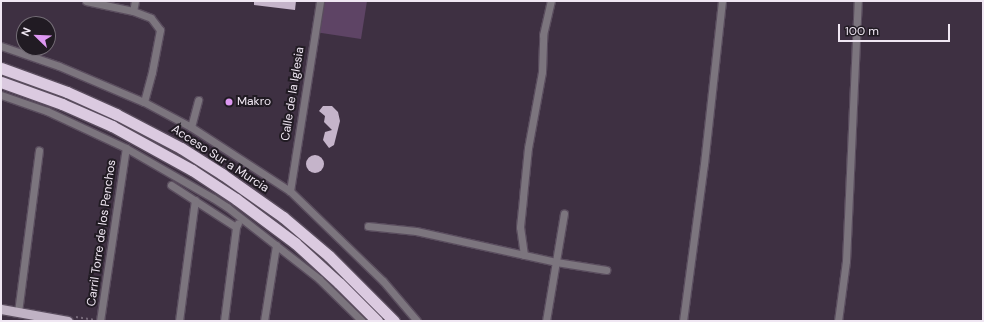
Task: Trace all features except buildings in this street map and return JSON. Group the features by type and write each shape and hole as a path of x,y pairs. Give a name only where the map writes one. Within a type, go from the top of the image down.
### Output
{"highway":[{"name":"Acceso Sur a Murcia","path":"1,68 67,92 116,114 181,148 222,174 283,217 329,256 394,321"},
{"name":"Acceso Sur a Murcia","path":"1,82 62,104 112,126 156,149 198,174 236,199 295,243 339,283 377,321"}],"main road":[{"path":"1,309 68,321"}],"street":[{"path":"86,1 134,11 151,18 160,30 152,72 144,102"},
{"path":"134,11 135,1"},
{"name":"Calle de la Iglesia","path":"290,191 320,1"},
{"path":"524,254 520,227 523,196 528,148 542,72 544,35 550,1"},
{"path":"683,321 704,164 722,1"},
{"path":"838,321 846,261 858,1"},
{"path":"1,46 59,66 144,102 191,127 290,191 383,281 417,321"},
{"path":"1,96 47,111 126,148 213,198 319,279 362,321"},
{"path":"191,127 198,100"},
{"name":"Carril Torre de los Penchos","path":"100,321 126,148"},
{"path":"18,312 39,150"},
{"path":"171,185 236,227"},
{"path":"206,208 213,198"},
{"path":"179,321 195,200"},
{"path":"546,321 564,213"},
{"path":"224,321 236,227 241,218"},
{"path":"368,226 416,231 556,262 606,270"},
{"path":"264,321 276,245"}],"shaded area":[{"path":"320,1 367,1 361,39 315,32"}],"place":[{"name":"Makro","path":"229,102"}]}
